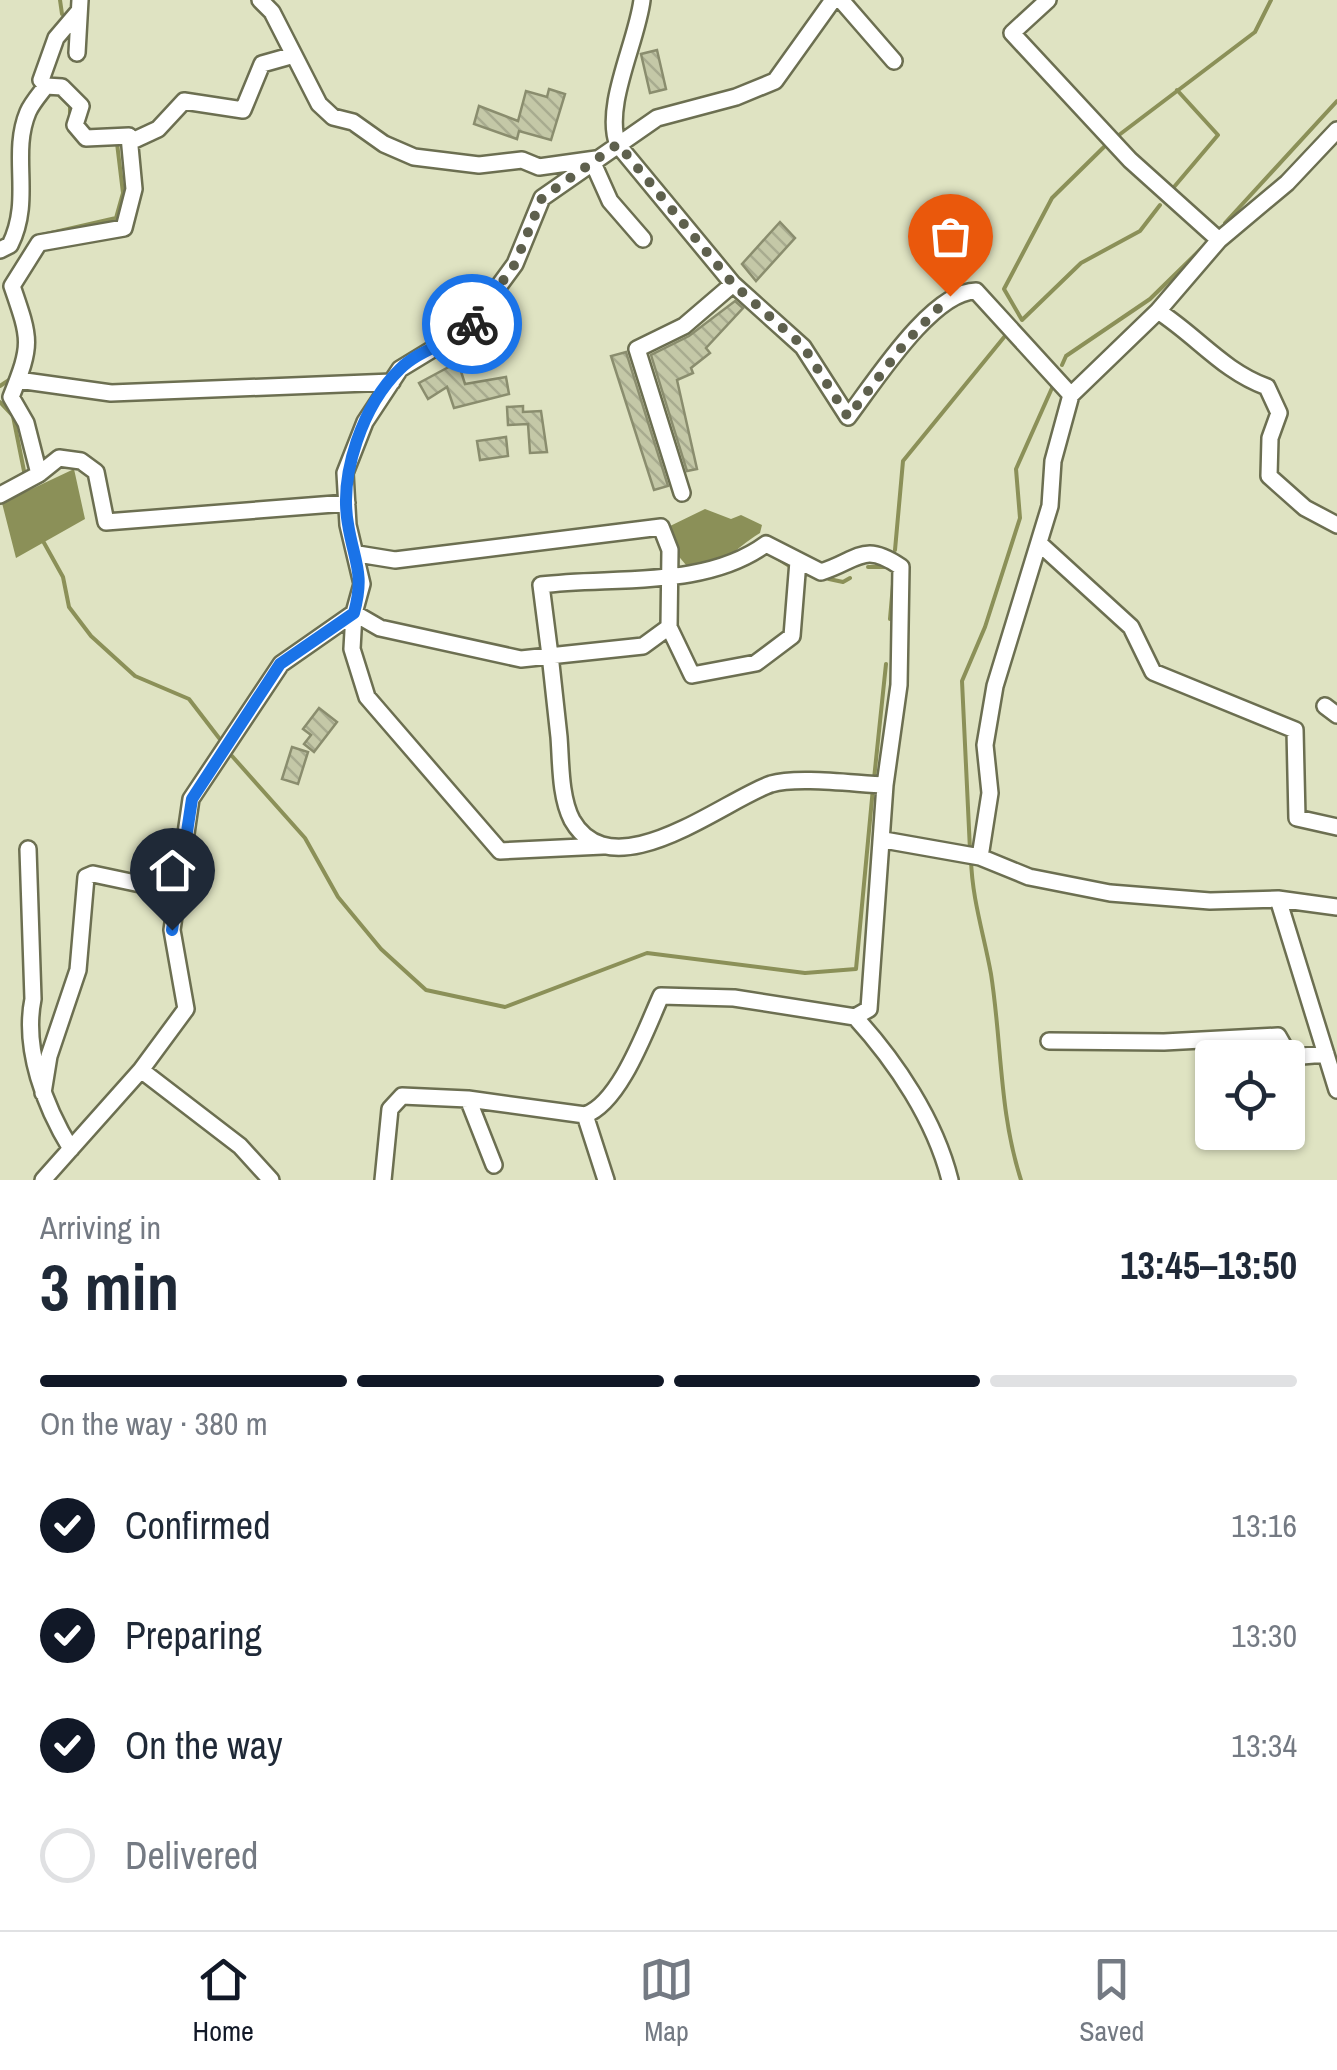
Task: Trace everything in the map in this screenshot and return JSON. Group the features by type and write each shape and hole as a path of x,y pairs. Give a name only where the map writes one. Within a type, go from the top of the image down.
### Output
{"street":[{"path":"260,0 272,12 319,104 333,117 353,122 414,157 479,165 522,160 539,167 596,160"},
{"path":"642,0 614,110 612,129 618,144 733,284 803,346 848,417 905,343 950,296 963,291 976,291 1071,395"},
{"path":"877,785 774,783 673,835 605,846 500,851 368,698 352,649 354,613 362,584 358,554 348,525 345,473 365,422 400,368 469,327 515,264 542,198 657,118 775,81 837,0 894,61"},
{"path":"1048,0 1012,33 1112,140 1220,240"},
{"path":"77,53 80,5"},
{"path":"13,253 38,243 124,228 134,188 129,136 86,138 75,125 81,106 62,87 46,86 41,80 56,38 80,5"},
{"path":"130,142 158,129 184,102 243,110 262,64 294,55"},
{"path":"31,479 26,424 11,397 28,358 25,324 12,286 13,253 24,210 24,133 28,112 46,86"},
{"path":"974,856 990,793 985,745 995,686 1050,506 1052,461 1071,395 1158,311 1220,240 1287,183 1337,130"},
{"path":"596,160 610,200 643,239"},
{"path":"682,492 637,349 684,326 733,284"},
{"path":"1158,311 1197,337 1235,376 1267,387 1279,413 1270,438 1269,476 1305,508 1337,525"},
{"path":"18,380 111,393 392,382"},
{"path":"0,496 58,458 82,461 96,472 106,522 347,502"},
{"path":"358,554 395,560 661,527 670,550 669,627 692,676 756,663 792,636 798,562"},
{"path":"383,1180 390,1109 402,1096 468,1099 585,1116 598,1111 620,1080 661,996 734,998 855,1016 869,1009 884,840 877,785 899,685 901,567 879,552 859,554 821,572 766,544 744,560 671,575 542,586 563,783 572,819 589,839 605,846"},
{"path":"1040,544 1131,627 1153,672 1295,730 1297,818 1337,827"},
{"path":"354,613 380,628 521,659 643,646 669,627"},
{"path":"43,1180 140,1070 186,1009 172,930 192,799 280,664 354,613"},
{"path":"884,840 974,856 1030,877 1110,893 1210,901 1278,899 1337,906"},
{"path":"28,849 33,999 28,1022 43,1093 71,1149"},
{"path":"43,1093 49,1056 78,970 86,877 94,874 178,892"},
{"path":"1278,899 1337,1090"},
{"path":"855,1016 889,1054 944,1155 950,1180"},
{"path":"1050,1041 1164,1042 1278,1036 1290,1057 1326,1054"},
{"path":"140,1070 240,1146 271,1180"},
{"path":"468,1099 494,1165"},
{"path":"585,1116 606,1180"}],"shaded area":[{"path":"74,469 85,519 16,558 2,503"},
{"path":"705,509 731,519 741,515 762,525 760,533 720,561 686,565 675,552 668,527"}],"building":[{"path":"657,50 666,89 650,93 641,54"},
{"path":"549,89 565,94 551,140 519,131 517,139 474,124 479,106 518,121 526,91 547,97"},
{"path":"780,222 795,238 756,281 742,264"},
{"path":"735,301 743,308 706,348 710,353 691,368 693,373 677,380 697,469 687,471 651,355 689,336"},
{"path":"626,352 668,486 654,490 611,356"},
{"path":"458,362 465,384 506,377 509,394 454,408 447,387 428,399 419,383"},
{"path":"523,406 523,412 541,411 547,452 530,453 528,424 508,425 507,407"},
{"path":"506,437 508,456 480,460 477,441"},
{"path":"319,708 337,722 314,752 304,744 311,735 303,729"},
{"path":"292,747 308,752 298,784 282,779"}],"waterway":[{"path":"60,0 62,14"},
{"path":"1115,138 1255,32 1271,0"},
{"path":"1174,187 1218,135 1177,90"},
{"path":"57,93 70,106 70,118"},
{"path":"1225,223 1337,101"},
{"path":"42,235 116,218 123,193 117,143"},
{"path":"1108,143 1052,198 1004,289 1022,320 1081,263 1140,231 1160,205"},
{"path":"1062,365 1066,356 1150,299 1202,248"},
{"path":"895,550 903,461 1005,336"},
{"path":"0,386 12,378"},
{"path":"970,850 962,681 985,627 1020,518 1016,469 1052,388"},
{"path":"0,402 13,416 25,476"},
{"path":"43,541 63,577 69,607 91,636 135,676 189,699 219,738"},
{"path":"774,556 791,567"},
{"path":"868,567 890,567"},
{"path":"890,619 894,573"},
{"path":"829,579 843,582 850,578"},
{"path":"874,779 886,664"},
{"path":"232,756 305,838 338,897 381,949 426,990 505,1007 647,953 805,973 856,969 873,788"},
{"path":"971,859 995,1000 1009,1129 1021,1180"}],"way so far":[{"path":"472,324 515,264 542,198 618,144 733,284 803,346 848,417 905,343 950,296"}],"route":[{"path":"172,930 192,799 280,664 354,613 362,584 358,554 348,525 345,473 365,422 400,368 472,324"}]}
